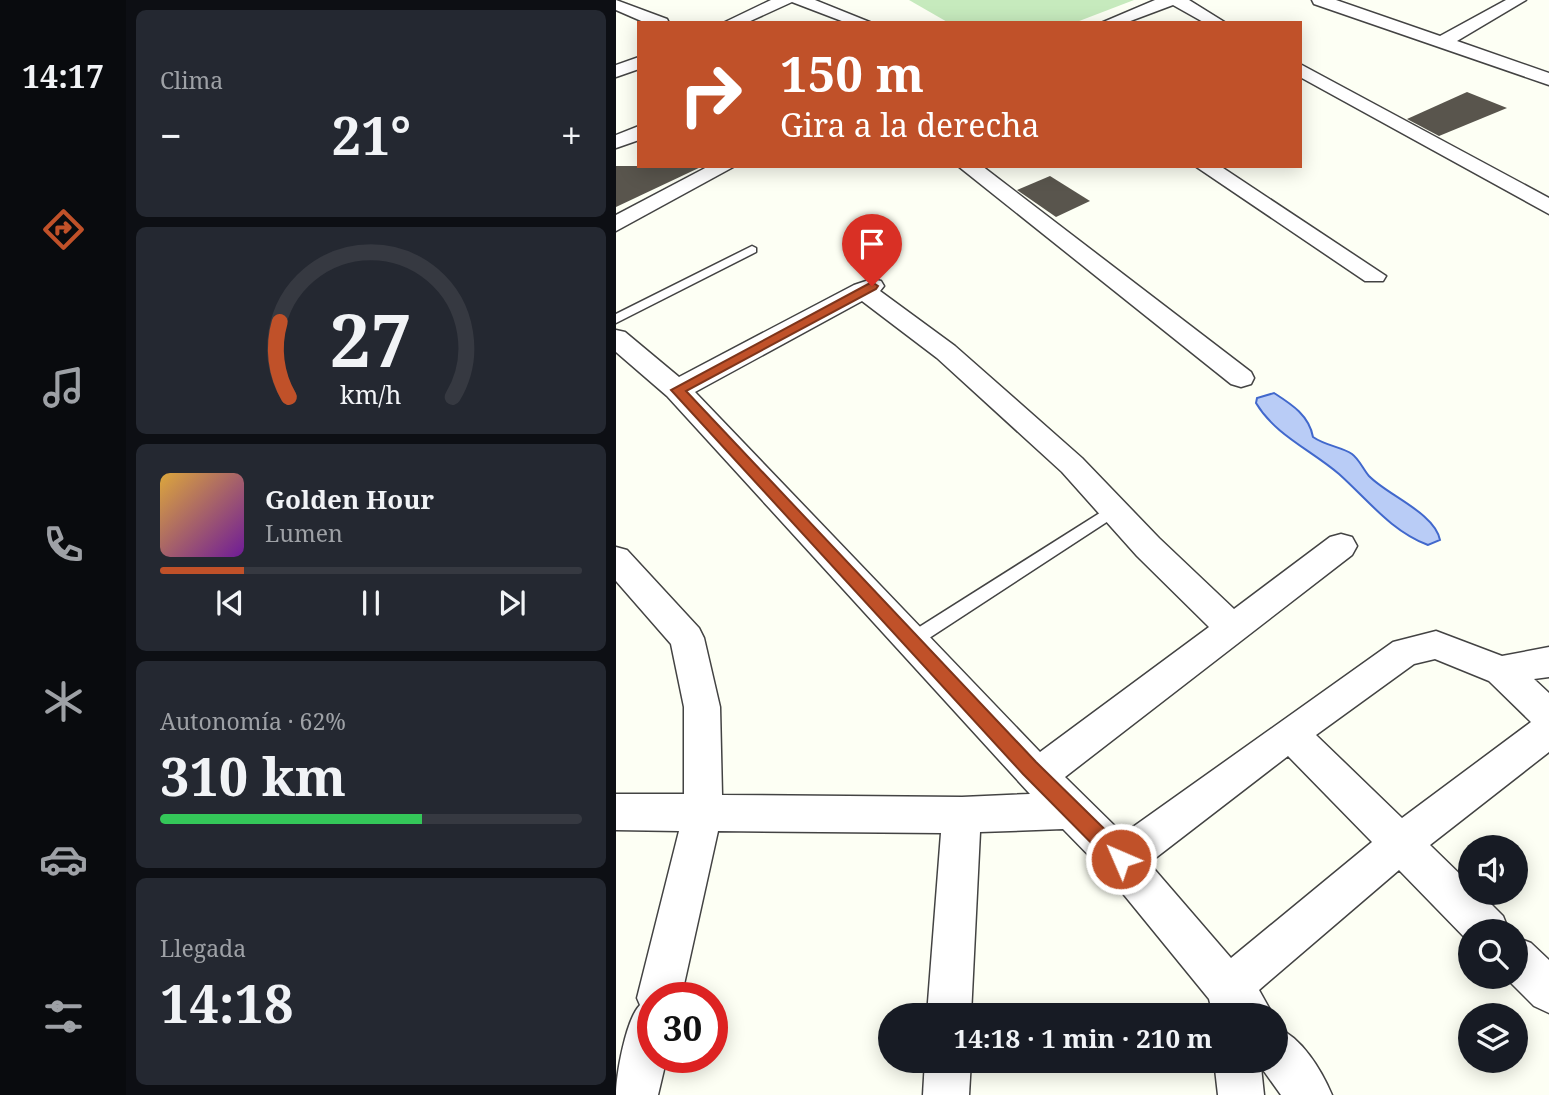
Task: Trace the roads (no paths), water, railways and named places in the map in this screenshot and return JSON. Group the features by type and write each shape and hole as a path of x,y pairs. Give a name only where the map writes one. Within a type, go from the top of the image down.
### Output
{"street":[{"path":"736,21 785,0"},
{"path":"799,0 858,21"},
{"path":"1114,21 1170,0"},
{"path":"1177,0 1214,21"},
{"path":"1441,42 1518,0"},
{"path":"1335,2 1549,79"},
{"path":"616,4 656,21"},
{"path":"616,72 637,63"},
{"path":"1302,70 1549,207"},
{"path":"616,72 637,82"},
{"path":"616,142 637,133"},
{"path":"616,225 721,168"},
{"path":"971,168 1241,378"},
{"path":"1208,168 1374,276"},
{"path":"677,390 868,288 946,352 1072,465 1233,629"},
{"path":"616,338 677,390 1038,776 1121,859 1236,1003"},
{"path":"1038,776 1341,546"},
{"path":"616,559 687,638 702,707 703,813 663,982"},
{"path":"1121,859 1290,733 1405,652 1437,645 1501,671 1549,716"},
{"path":"1501,671 1549,662"},
{"path":"1240,1003 1400,844 1549,730"},
{"path":"1290,733 1476,919"},
{"path":"616,811 962,815 1072,810"},
{"path":"949,1003 962,815"},
{"path":"1528,970 1549,991"},
{"path":"1288,1066 1309,1095"},
{"path":"635,1095 640,1073"},
{"path":"946,1095 947,1073"},
{"path":"1238,1073 1241,1095"}],"lane":[{"path":"616,319 752,250"},
{"path":"911,640 1115,510"}],"water":[{"path":"1274,393 1303,416 1313,437 1352,454 1377,483 1429,521 1440,540 1428,545 1403,532 1380,514 1339,474 1273,424 1256,403 1257,398"}]}
